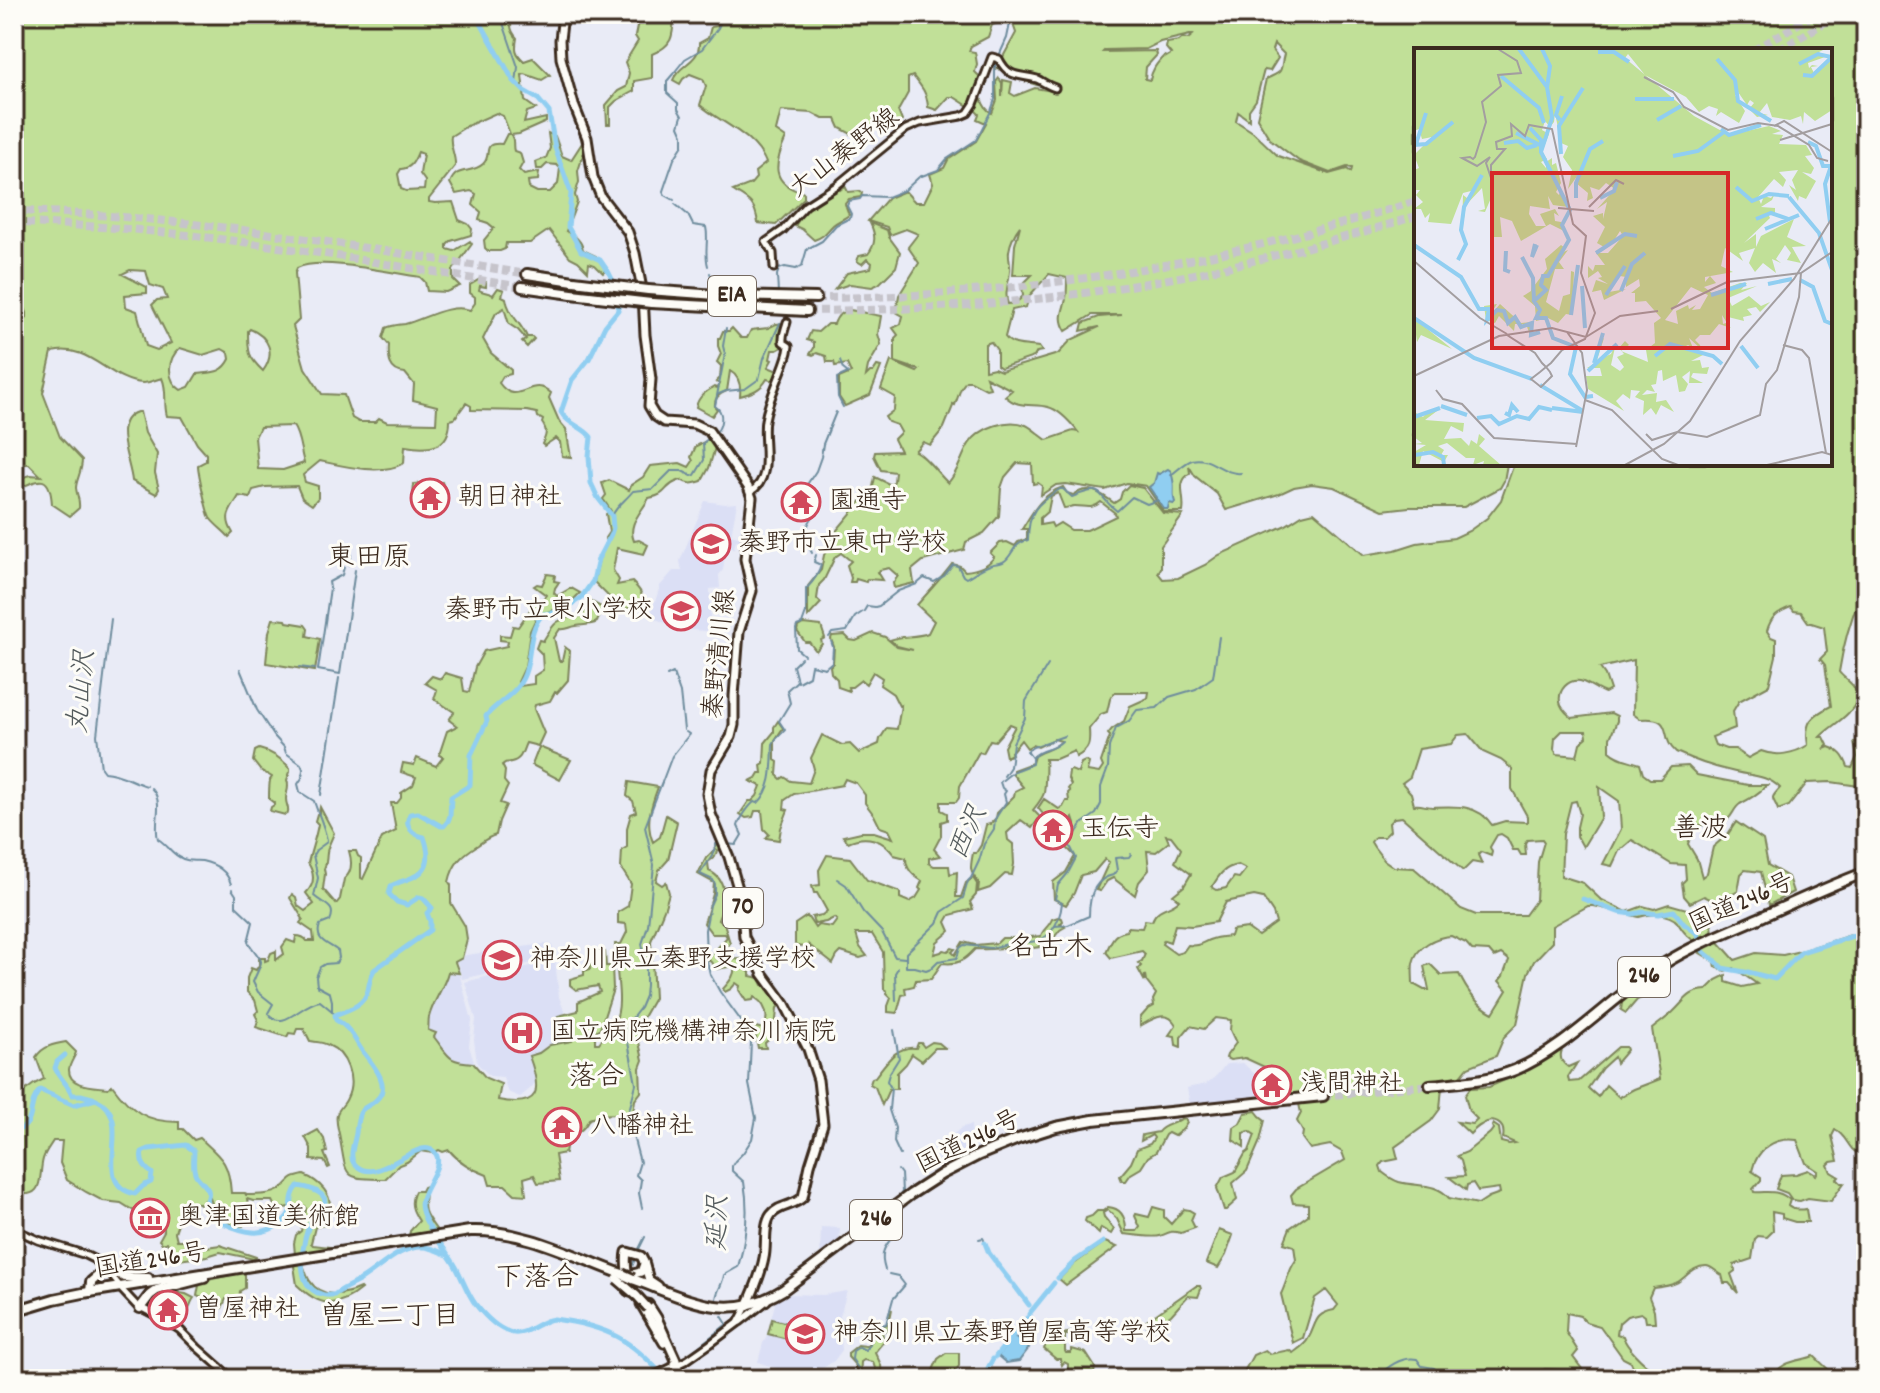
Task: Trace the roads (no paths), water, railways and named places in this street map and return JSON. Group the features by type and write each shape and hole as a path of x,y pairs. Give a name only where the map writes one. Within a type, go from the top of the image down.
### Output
{"highway":[{"name":"E1A","path":"527,274 648,290 816,298"},
{"name":"E1A","path":"522,287 651,303 807,311"},
{"name":"国道246号","path":"1430,1085 1489,1078 1530,1063 1640,979 1676,957 1866,872"},
{"name":"国道246号","path":"14,1311 90,1292 482,1231 529,1239 621,1273 630,1282 665,1290 695,1302 715,1307 747,1306 771,1298 934,1179 1018,1139 1093,1120 1323,1096"},
{"path":"90,1292 91,1282 106,1269 132,1279 188,1276"},
{"path":"140,1308 157,1290 232,1270"}],"main road":[{"path":"564,14 566,27 560,45 561,58 570,94 587,138 596,186 625,227 634,248 643,294 651,375 649,406 661,420 701,426 714,436 750,492 758,487 764,473 765,419 788,352 789,346 783,342 787,322"},
{"name":"大山秦野線","path":"774,268 773,253 766,242 783,230 806,205 836,186 906,129 968,113 992,57 1016,76 1036,79 1055,88"},
{"name":"秦野清川線","path":"747,1306 763,1264 769,1218 775,1210 799,1202 805,1194 823,1124 821,1101 808,1049 743,935 742,903 707,794 711,770 731,737 734,725 739,632 752,595 745,566 752,504 750,492"},
{"path":"14,1229 87,1256 106,1269 130,1300 175,1326 233,1379"},
{"path":"574,1256 621,1273 648,1308 664,1343"},
{"path":"621,1273 634,1256 643,1260 649,1280 665,1290"},
{"path":"630,1282 643,1269 643,1260"},
{"path":"630,1282 684,1379"},
{"path":"630,1282 653,1311 677,1365"},
{"path":"650,1378 697,1354 771,1298"},
{"path":"738,1323 747,1306"}],"water":[{"path":"1168,469 1173,478 1175,502 1164,509 1149,487 1157,473"},
{"path":"1013,1336 1029,1348 1019,1361 1006,1363 998,1356"}],"waterway":[{"path":"473,14 513,80 538,99 549,112 555,148 571,193 568,227 581,251 600,260 619,293 618,310 605,326 589,359 572,380 561,412 591,437 591,483 612,516 613,528 598,559 593,581 581,598 560,612 543,614 537,622 523,677 515,690 486,716 487,721 471,755 470,785 451,797 448,821 441,826 418,813 410,814 408,818 410,829 424,837 427,861 418,875 391,886 389,894 397,902 407,905 419,897 423,898 432,908 427,913 430,930 374,970 366,995 351,1009 335,1015 382,1081 377,1099 359,1115 352,1158 357,1166 368,1171 389,1165 421,1149 429,1149 436,1154 437,1165 422,1198 422,1211 473,1300 495,1324 515,1333 554,1319 589,1326 629,1344 666,1379"},
{"path":"500,14 518,67 516,83"},
{"path":"674,200 663,191 674,159 683,145 679,126 682,116 678,103 667,93 667,81 685,59 702,49 724,14"},
{"path":"778,293 779,269 802,266 807,249 822,241 836,225 850,218 849,201 862,196 887,197 905,190 919,177 938,170 947,159 976,140 995,99 995,65 1007,38 1012,14"},
{"path":"675,204 688,215 693,225 706,227 708,266"},
{"path":"710,273 714,284"},
{"path":"719,394 745,389 759,379 764,358 780,323"},
{"path":"714,434 721,420 715,406 725,354 726,328"},
{"name":"延沢","path":"840,361 848,373 837,378 838,397 843,407"},
{"name":"延沢","path":"815,511 806,486 816,471 836,412"},
{"path":"612,516 633,491 653,489 671,471 695,475 704,460 703,443 709,438"},
{"path":"1171,475 1189,461 1199,459 1241,473"},
{"path":"829,637 832,633 847,631 855,617 867,606 879,606 898,591 924,578 934,582 953,565 958,566 966,578 987,566 1003,562 1018,545 1028,540 1035,510 1060,489 1072,497 1095,491 1117,511 1132,497 1147,504 1158,500"},
{"name":"延沢","path":"812,553 806,533 814,515"},
{"path":"347,543 351,556 349,565"},
{"name":"延沢","path":"804,655 797,649 796,629 802,624 806,613 806,589 821,565 814,562 816,555"},
{"path":"344,567 342,575 329,582 318,670 340,674 355,570"},
{"name":"丸山沢","path":"111,619 97,735 101,768 104,772 147,786"},
{"path":"1028,942 1047,935 1059,917 1062,903 1055,899 1058,885 1076,858 1069,844 1101,804 1101,787 1116,728 1129,721 1137,710 1157,708 1169,697 1196,689 1213,677 1219,637"},
{"path":"798,682 809,676 811,665 825,668 832,662 831,641"},
{"name":"延沢","path":"727,844 736,845 742,835 738,826 742,817 767,790 773,744 785,730 779,721 790,703 787,690 797,681 793,666 801,658"},
{"path":"1004,776 1010,767 1013,743 1025,718 1026,701 1048,665"},
{"path":"299,667 315,669"},
{"path":"240,669 257,710 286,753 301,764 300,792 314,801 325,833 327,842 313,855 318,878 314,896 331,909 330,921 320,925 319,935 338,951 339,958 336,963 320,967 316,977 317,986 330,993 335,1015"},
{"path":"667,676 673,673 680,693 684,730"},
{"path":"321,795 339,678"},
{"path":"633,1130 629,1111 636,1084 626,1032 645,996 646,962 642,944 648,926 654,865 645,827 672,756 689,734 686,732"},
{"name":"西沢","path":"1020,941 991,948 964,945 957,958 938,961 926,970 906,967 906,953 937,923 942,912 963,898 984,844 994,829 995,819 1006,802 1006,791 1000,782 1014,771 1032,764 1027,751 1064,736"},
{"path":"1033,757 1062,741"},
{"name":"丸山沢","path":"151,788 158,805 158,839 179,857 216,866 227,875 231,884"},
{"name":"延沢","path":"716,1299 724,1275 738,1267 741,1257 746,1225 746,1193 744,1182 732,1171 732,1166 752,1139 756,1118 749,1084 751,1042 747,1029 720,992 710,974 706,957 705,930 715,884 700,874 716,844 721,846"},
{"path":"1055,926 1068,925 1089,916 1091,896 1097,885 1117,870 1115,858 1129,857 1131,854"},
{"path":"837,879 846,885 863,912 882,932 895,957 905,958"},
{"name":"丸山沢","path":"232,889 236,895 236,906 253,922 248,942 261,961 253,982 258,992 273,1004 268,1013 274,1018 286,1019 320,1001 332,1011"},
{"path":"1583,899 1633,914 1674,911 1684,924 1698,934 1700,941"},
{"path":"1748,972 1775,979 1801,952 1866,932"},
{"path":"1701,948 1722,968 1745,972"},
{"name":"西沢","path":"896,1001 895,973 898,968"},
{"name":"西沢","path":"894,1030 899,1058 887,1081 891,1088 889,1110 895,1128 894,1142 900,1155"},
{"path":"65,1055 55,1068 72,1095 96,1099"},
{"path":"14,1132 26,1124 40,1090 74,1105 96,1099 108,1108 113,1121 113,1164 121,1188 135,1194 151,1182 152,1173 143,1164 142,1152 186,1145 194,1151 195,1173 208,1190 206,1210 209,1215 245,1231 267,1231 281,1223 289,1214 298,1186 318,1192 325,1204 308,1229 302,1262 306,1282 323,1295 334,1295 391,1258 415,1247 448,1255"},
{"path":"633,1136 640,1162 636,1175 641,1180 639,1193 642,1208"},
{"name":"西沢","path":"896,1200 902,1192 898,1170"},
{"name":"西沢","path":"885,1270 884,1251 894,1235 891,1219"},
{"path":"638,1251 645,1237"},
{"path":"979,1239 984,1240"},
{"path":"1058,1278 1075,1261 1103,1242"},
{"path":"985,1243 995,1261"},
{"path":"632,1267 635,1259"},
{"path":"997,1264 1011,1282"},
{"name":"西沢","path":"857,1379 858,1368 852,1359 853,1351 859,1347 865,1350 870,1344 873,1328 886,1324 893,1299 905,1285 898,1276 889,1274"},
{"path":"1029,1314 1054,1283"},
{"path":"1014,1285 1029,1305"},
{"name":"延沢","path":"694,1350 727,1324 722,1316"},
{"path":"996,1356 1027,1318"},
{"path":"989,1379 988,1368 993,1359"},
{"path":"1375,1379 1394,1363 1405,1359 1417,1359 1422,1366 1434,1368 1441,1375 1456,1379"}],"tunnel":[{"path":"1757,48 1815,14"},
{"path":"1782,48 1839,14"},
{"path":"816,298 969,291 1120,273 1269,243 1414,202"},
{"path":"14,211 207,226 527,274"},
{"path":"807,311 966,305 1106,290 1240,264 1414,217"},
{"path":"14,223 78,225 206,237 522,287"},
{"path":"1323,1096 1430,1085"}],"place":[{"name":"朝日神社","path":"430,498"},
{"name":"園通寺","path":"801,502"},
{"name":"秦野市立東中学校","path":"711,544"},
{"name":"秦野市立東小学校","path":"681,611"},
{"name":"玉伝寺","path":"1053,830"},
{"name":"神奈川県立秦野支援学校","path":"502,960"},
{"name":"国立病院機構神奈川病院","path":"522,1033"},
{"name":"浅間神社","path":"1272,1085"},
{"name":"八幡神社","path":"562,1127"},
{"name":"奥津国道美術館","path":"150,1218"},
{"name":"曽屋神社","path":"168,1310"},
{"name":"神奈川県立秦野曽屋高等学校","path":"805,1334"}],"district":[{"name":"東田原","path":"369,560"},
{"name":"善波","path":"1700,831"},
{"name":"名古木","path":"1050,950"},
{"name":"落合","path":"596,1079"},
{"name":"下落合","path":"537,1280"},
{"name":"曽屋二丁目","path":"390,1319"}]}
